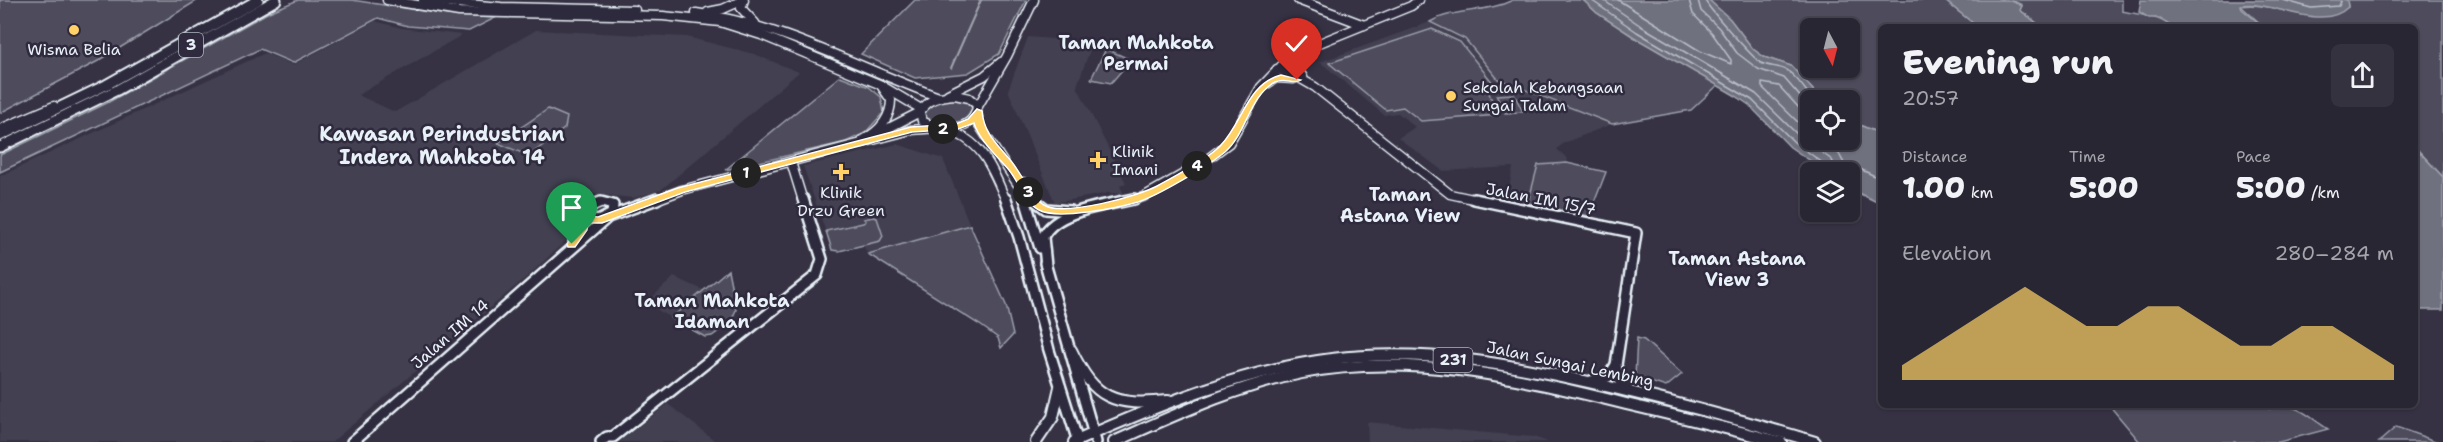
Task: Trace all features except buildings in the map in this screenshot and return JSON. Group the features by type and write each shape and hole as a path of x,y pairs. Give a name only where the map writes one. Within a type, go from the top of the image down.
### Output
{"highway":[{"path":"0,135 246,0"},
{"name":"3","path":"0,135 110,86 258,0"},
{"name":"3","path":"0,145 268,0"},
{"path":"0,145 117,90 276,0"},
{"path":"257,11 283,0"}],"main road":[{"path":"1071,350 1084,376 1102,396 1120,402 1139,404 1181,400"},
{"name":"Jalan Sungai Lembing","path":"1076,442 1095,438 1181,400 1289,366 1363,358 1433,358 1479,362 1585,381 1759,424 1815,442"},
{"name":"Jalan Sungai Lembing","path":"1114,442 1166,418 1261,384 1304,373 1393,367 1483,372 1531,380 1781,442"},
{"path":"1036,442 1053,417 1060,387"}],"street":[{"path":"387,0 459,12 695,18 740,28 778,42 879,84 921,111"},
{"path":"423,0 501,7 659,10 726,17 792,35 913,88 942,96 969,98 977,110 979,125 1022,191 1071,350 1095,438"},
{"path":"726,17 744,0"},
{"path":"702,14 723,9 744,0"},
{"path":"744,0 741,8 743,13 756,24"},
{"path":"568,250 581,233 587,208 606,202 624,205 651,199 911,129 940,128 967,123 977,110 1007,56 1034,0"},
{"path":"1298,0 1364,25"},
{"path":"1046,266 1043,237 1049,226 1061,218 1147,195 1220,152 1233,136 1257,93 1277,69 1293,55 1411,6 1419,0"},
{"path":"726,17 728,21 740,28"},
{"path":"1309,83 1292,62 1312,46"},
{"path":"858,145 921,111 926,103 984,76 1007,56"},
{"name":"Jalan IM 15/7","path":"1277,69 1309,83 1450,194 1636,233 1616,365"},
{"path":"1257,93 1276,78 1286,77 1309,83"},
{"path":"847,148 876,132 887,119 891,100 879,84"},
{"path":"0,129 54,106"},
{"path":"921,111 922,121 968,139 986,161 1002,188 1028,264 1076,442"},
{"path":"602,442 608,437 613,440 817,275 822,259 791,162"},
{"path":"1004,162 1018,175 1034,202 1041,208 1057,212 1091,209"},
{"path":"584,217 594,221 651,199"},
{"path":"606,202 615,208 608,217"},
{"name":"Jalan IM 14","path":"352,442 608,217"},
{"path":"1585,381 1605,379 1616,365"},
{"path":"1616,365 1620,383 1631,393"}],"shaded area":[{"name":"Wisma Belia","path":"0,0 198,0 100,60 0,113"},
{"path":"298,0 352,0 447,15 495,18 469,31 408,26 378,18 293,63 260,49 0,172 0,155 107,103 269,12"},
{"path":"915,0 1026,0 999,54 968,73 915,78 861,54"},
{"path":"1513,0 1583,0 1597,13 1634,37 1718,85 1691,110 1612,124 1498,79 1465,39 1430,22 1450,14 1493,7"},
{"path":"1708,0 1944,0 1974,24 1878,24 1878,133 1860,125 1860,90 1813,90 1802,78 1860,78 1860,18 1800,18 1800,76 1791,66 1764,57 1753,49 1730,19"},
{"path":"2011,0 2122,0 2122,11 2155,18 2168,24 2038,24 2020,10 2022,5"},
{"path":"2347,0 2443,0 2443,177 2418,150 2418,24 2261,24 2241,6 2254,5 2321,16 2348,7"},
{"path":"375,21 402,28 462,35 358,95 395,112 536,30 687,37 754,54 799,72 661,190 634,198 569,192 562,197 575,209 579,222 574,233 529,275 332,442 0,442 0,176 265,53 293,65"},
{"name":"Sekolah Kebangsaan Sungai Talam","path":"1430,22 1465,39 1498,79 1612,124 1564,143 1557,149 1568,159 1567,163 1538,165 1528,203 1507,199 1513,167 1443,171 1398,138 1415,127 1398,113 1384,115 1320,62"},
{"path":"1432,29 1460,42 1497,88 1487,89 1499,115 1421,121 1403,107 1386,110 1329,63"},
{"path":"1028,37 1093,42 1077,86 1126,183 1120,186 1124,194 1108,193 1055,203 1008,90"},
{"path":"1106,49 1127,58 1129,62 1111,83 1091,79"},
{"path":"840,76 869,87 881,97 884,112 865,133 846,142 725,170"},
{"path":"1514,94 1523,112 1505,113 1496,95"},
{"path":"951,98 968,103 972,108 969,117 949,124 928,120 925,113 930,104"},
{"path":"548,109 567,117 565,128 529,156 498,143"},
{"path":"897,144 943,159 970,225 868,254 863,246 839,251 832,250 803,166"},
{"path":"1567,163 1606,172 1589,216 1528,203 1538,165"},
{"path":"877,218 883,236 880,241 839,251 832,250 826,231 863,223 866,221 864,219"},
{"path":"970,225 1006,305 1013,335 1001,348 998,338 980,325 868,254"},
{"path":"728,270 736,310 730,323 712,336 705,337 671,318"},
{"path":"674,277 704,290 671,318 651,306 648,301"},
{"path":"1637,338 1644,340 1682,374 1666,387 1635,377"},
{"path":"668,404 717,442 618,442"},
{"path":"2112,408 2293,408 2307,414 2328,429 2279,442 2140,442"},
{"path":"1367,422 1534,437 1548,442 1368,442"},
{"path":"2396,427 2438,442 2379,442"}],"water":[{"path":"1583,0 1709,0 1730,19 1753,49 1764,57 1791,66 1813,90 1800,90 1800,150 1860,150 1860,125 1878,133 1878,203 1860,194 1860,162 1812,162 1790,147 1749,105 1597,13"},
{"path":"1944,0 2011,0 2022,6 2020,10 2038,24 1974,24"},
{"path":"2141,0 2347,0 2348,7 2337,14 2325,17 2254,5 2241,5 2242,9 2260,24 2168,24 2159,18 2149,18 2139,12"},
{"path":"2418,150 2443,177 2443,310 2418,310"}],"waterway":[{"path":"951,68 981,0"}],"place":[{"name":"Wisma Belia","path":"74,30"},
{"name":"Sekolah Kebangsaan Sungai Talam","path":"1451,96"},
{"name":"Klinik Imani","path":"1098,160"},
{"name":"Klinik Drzu Green","path":"841,172"}],"district":[{"name":"Taman Mahkota Permai","path":"1136,53"},
{"name":"Kawasan Perindustrian Indera Mahkota 14","path":"442,146"},
{"name":"Taman Astana View","path":"1400,205"},
{"name":"Taman Astana View 3","path":"1737,269"},
{"name":"Taman Mahkota Idaman","path":"712,311"}],"route":[{"path":"572,244 581,233 584,217 598,221 651,199 681,190 847,148 911,129 958,127 971,121 977,111 979,125 984,135 1004,162 1022,180 1034,202 1041,208 1052,211 1091,209 1147,195 1201,164 1229,143 1257,93 1276,78 1286,77 1297,80"}]}
